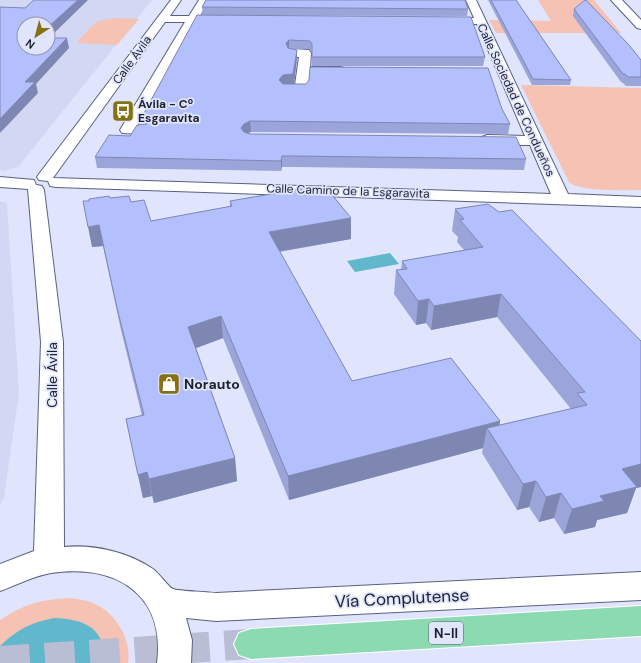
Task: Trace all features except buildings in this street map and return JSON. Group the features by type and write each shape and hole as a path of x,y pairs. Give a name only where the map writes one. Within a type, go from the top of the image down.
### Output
{"main road":[{"name":"N-II","path":"251,644 641,621"}],"street":[{"name":"Calle Ávila","path":"49,561 52,342 41,183 176,0"},
{"name":"Calle Ávila","path":"142,130 127,130 191,19 204,0"},
{"name":"Calle Sociedad de Condueños","path":"471,0 562,200"},
{"path":"616,0 641,26"},
{"path":"162,19 238,20"},
{"path":"433,21 480,21"},
{"path":"288,89 301,89 305,53 293,53"},
{"path":"303,71 349,71"},
{"path":"488,72 503,72"},
{"path":"471,140 534,141"},
{"name":"Calle Camino de la Esgaravita","path":"0,182 641,202"},
{"path":"0,578 28,566 49,561 81,558 102,561 122,567 141,578 164,602 175,634 174,663"},
{"name":"Vía Complutense","path":"164,602 216,607 641,586"}],"shaded area":[{"path":"0,0 152,0 18,167 3,171 0,170"},
{"path":"538,0 594,0 621,33 496,33 489,20 551,21"},
{"path":"115,18 139,19 117,45 76,43 97,21"},
{"path":"521,85 641,88 641,190 592,189 569,182"},
{"path":"0,201 7,203 19,393 4,497 0,505"},
{"path":"69,598 93,603 101,607 115,620 120,627 127,645 129,654 128,663 0,663 0,620 17,610 33,604 49,600"}],"water":[{"path":"390,253 399,264 355,272 347,261"},
{"path":"54,618 84,623 91,628 102,641 104,663 0,663 0,646 7,640 25,628 38,622"}],"tunnel":[{"path":"0,661 251,644"}],"place":[{"name":"Ávila - Cº Esgaravita","path":"123,111"},
{"name":"Norauto","path":"169,384"}]}
